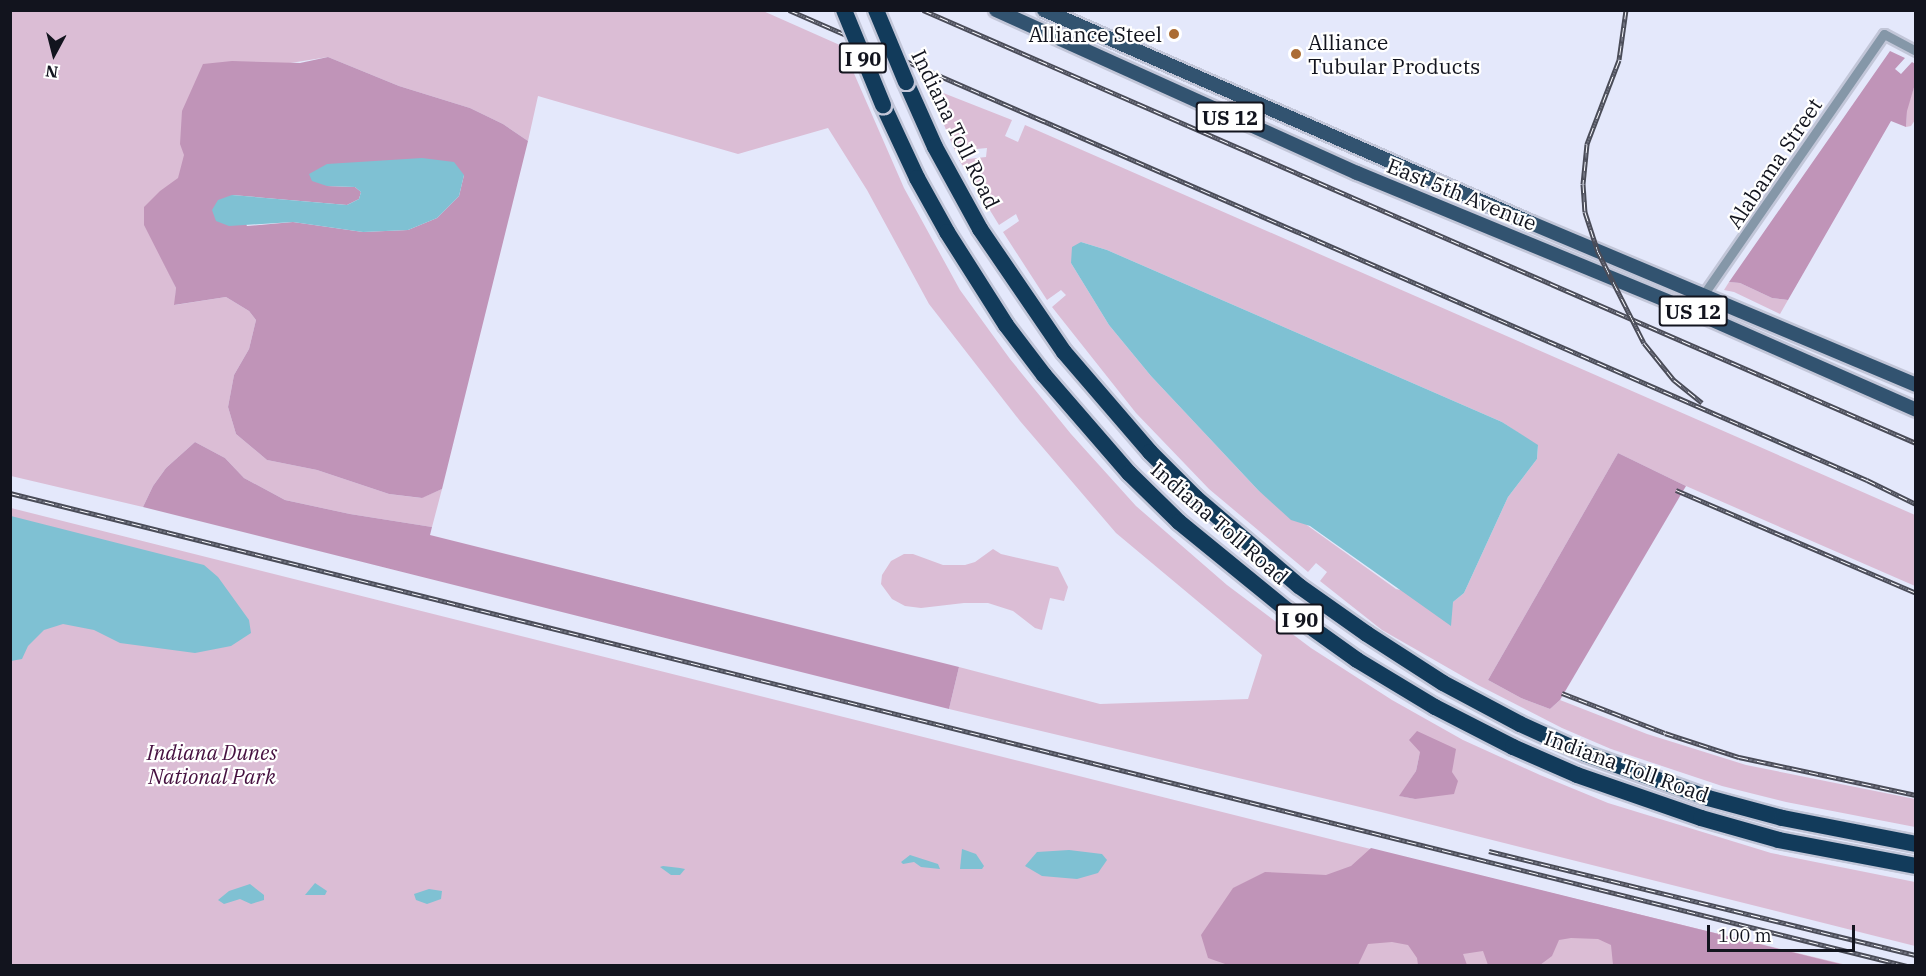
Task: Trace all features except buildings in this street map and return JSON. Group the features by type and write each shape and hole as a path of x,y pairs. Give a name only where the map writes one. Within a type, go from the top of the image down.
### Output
{"highway":[{"name":"Indiana Toll Road","path":"844,10 883,105 917,178 947,232 1006,325 1044,375 1129,473 1179,522 1287,610 1357,660 1435,707 1513,747 1577,775 1701,818 1779,840 1916,866"},
{"name":"Indiana Toll Road","path":"876,10 935,147 980,229 1065,352 1102,399 1165,468 1231,529 1299,586 1367,634 1443,683 1520,724 1586,754 1718,801 1782,818 1916,844"}],"main road":[{"name":"East 5th Avenue","path":"996,10 1357,173 1692,311 1916,410"},
{"name":"East 5th Avenue","path":"1044,10 1531,223 1916,385"}],"street":[{"name":"Alabama Street","path":"1692,311 1702,294 1747,235 1884,34 1916,51"}],"green space":[{"path":"761,10 842,46 904,188 960,290 1010,359 1071,434 1136,506 1227,585 1311,648 1392,700 1463,740 1540,775 1608,803 1771,853 1915,882 1915,946 1381,812 949,709 959,667 1100,704 1248,699 1262,655 1116,533 1020,421 929,304 867,190 828,128 738,154 538,96 528,141 503,124 470,108 399,86 328,57 278,65 158,250 176,288 175,305 226,297 249,311 256,320 249,349 234,375 228,407 236,434 267,460 317,470 389,494 421,498 442,489 432,527 350,514 285,500 244,478 225,458 195,442 166,468 153,486 143,507 11,476 10,11","holes":["1420,752 1415,799 1400,796 1416,771"]},
{"path":"1915,84 1915,120 1911,126 1906,127 1907,108"},
{"path":"928,87 1012,120 1005,136 1018,142 1025,125 1915,515 1915,586 1686,486 1618,453 1488,680 1521,698 1550,709 1560,700 1647,734 1746,765 1915,799 1915,827 1786,802 1722,786 1611,749 1562,728 1478,685 1382,630 1320,581 1327,572 1316,563 1308,572 1209,489 1136,413 1052,307 1066,295 1061,290 1047,300 1003,232 1019,221 1016,214 999,225 959,160 986,157 987,148 955,151","holes":["1081,242 1107,250 1502,422 1538,446 1537,459 1508,497 1464,593 1453,602 1396,589 1258,490 1151,376 1109,325 1071,263"]},
{"path":"1729,282 1740,283 1772,298 1788,300 1780,314 1734,292 1724,290"},
{"name":"Indiana Dunes National Park","path":"11,508 1342,842 1847,965 11,966"},
{"path":"993,549 1001,554 1058,567 1068,587 1064,601 1050,598 1042,630 1035,628 1013,611 988,603 921,608 905,606 892,599 881,584 882,575 891,561 904,554 913,554 943,565 965,565 975,562"}],"shaded area":[{"path":"1890,51 1905,58 1895,69 1901,74 1912,62 1915,64 1915,84 1907,111 1906,127 1891,121 1788,300 1772,298 1740,283 1729,282"},
{"path":"328,57 399,86 470,108 503,124 528,141 442,489 422,498 389,494 317,470 267,460 236,434 228,407 234,375 249,349 256,320 249,311 226,297 174,305 176,288 144,225 144,207 178,178 184,155 180,144 182,111 203,64 232,61 300,63","holes":["464,175 459,196 437,218 408,230 363,232 293,222 247,226 232,195 347,205 359,199 361,192 355,187 327,186"]},
{"path":"195,442 225,458 244,478 285,500 350,514 432,527 430,535 959,667 949,709 143,507 153,486 166,468"},
{"path":"1618,453 1686,486 1560,700 1550,709 1521,698 1488,680"},
{"path":"1417,731 1456,749 1452,772 1458,781 1454,794 1415,799 1399,796 1416,771 1420,752 1409,740"},
{"path":"1371,848 1847,965 1613,965 1611,945 1598,939 1571,938 1559,940 1552,956 1540,965 1488,965 1483,951 1463,954 1467,965 1418,965 1417,958 1408,945 1392,942 1368,944 1358,965 1228,965 1208,958 1201,935 1233,888 1265,872 1326,875 1351,866"}],"water":[{"path":"422,158 454,162 464,175 459,196 437,218 408,230 363,232 293,222 229,226 216,221 212,210 218,200 232,195 347,205 359,199 361,192 355,187 327,186 312,181 309,174 327,164"},
{"path":"1081,242 1107,250 1502,422 1538,445 1537,459 1508,497 1464,593 1453,602 1451,626 1310,526 1291,520 1258,490 1151,376 1109,325 1071,263 1072,247"},
{"path":"11,516 204,565 218,577 249,620 251,633 231,646 195,653 120,643 94,630 63,624 44,630 28,646 22,659 11,661"},
{"path":"962,849 976,854 984,866 982,869 960,869"},
{"path":"1069,850 1102,854 1107,860 1098,873 1077,879 1042,876 1025,866 1037,852"},
{"path":"910,855 938,864 940,869 921,867 914,862 903,864 901,862"},
{"path":"660,867 685,869 680,875 671,875"},
{"path":"315,883 327,891 325,895 305,895"},
{"path":"250,884 264,895 264,900 251,904 240,899 224,904 218,900 229,891"},
{"path":"429,889 442,891 441,899 427,904 416,900 414,894"}],"railway":[{"path":"789,10 1867,480 1916,504"},
{"path":"923,10 1916,443"},
{"path":"1626,10 1619,60 1587,144 1583,184 1585,212 1597,250 1644,343 1674,380 1702,403"},
{"path":"1676,490 1916,593"},
{"path":"10,493 1907,966"},
{"path":"1562,693 1665,733 1739,757 1916,795"},
{"path":"1489,851 1916,955"}],"place":[{"name":"Alliance Steel","path":"1174,34"},
{"name":"Alliance Tubular Products","path":"1296,54"}]}
